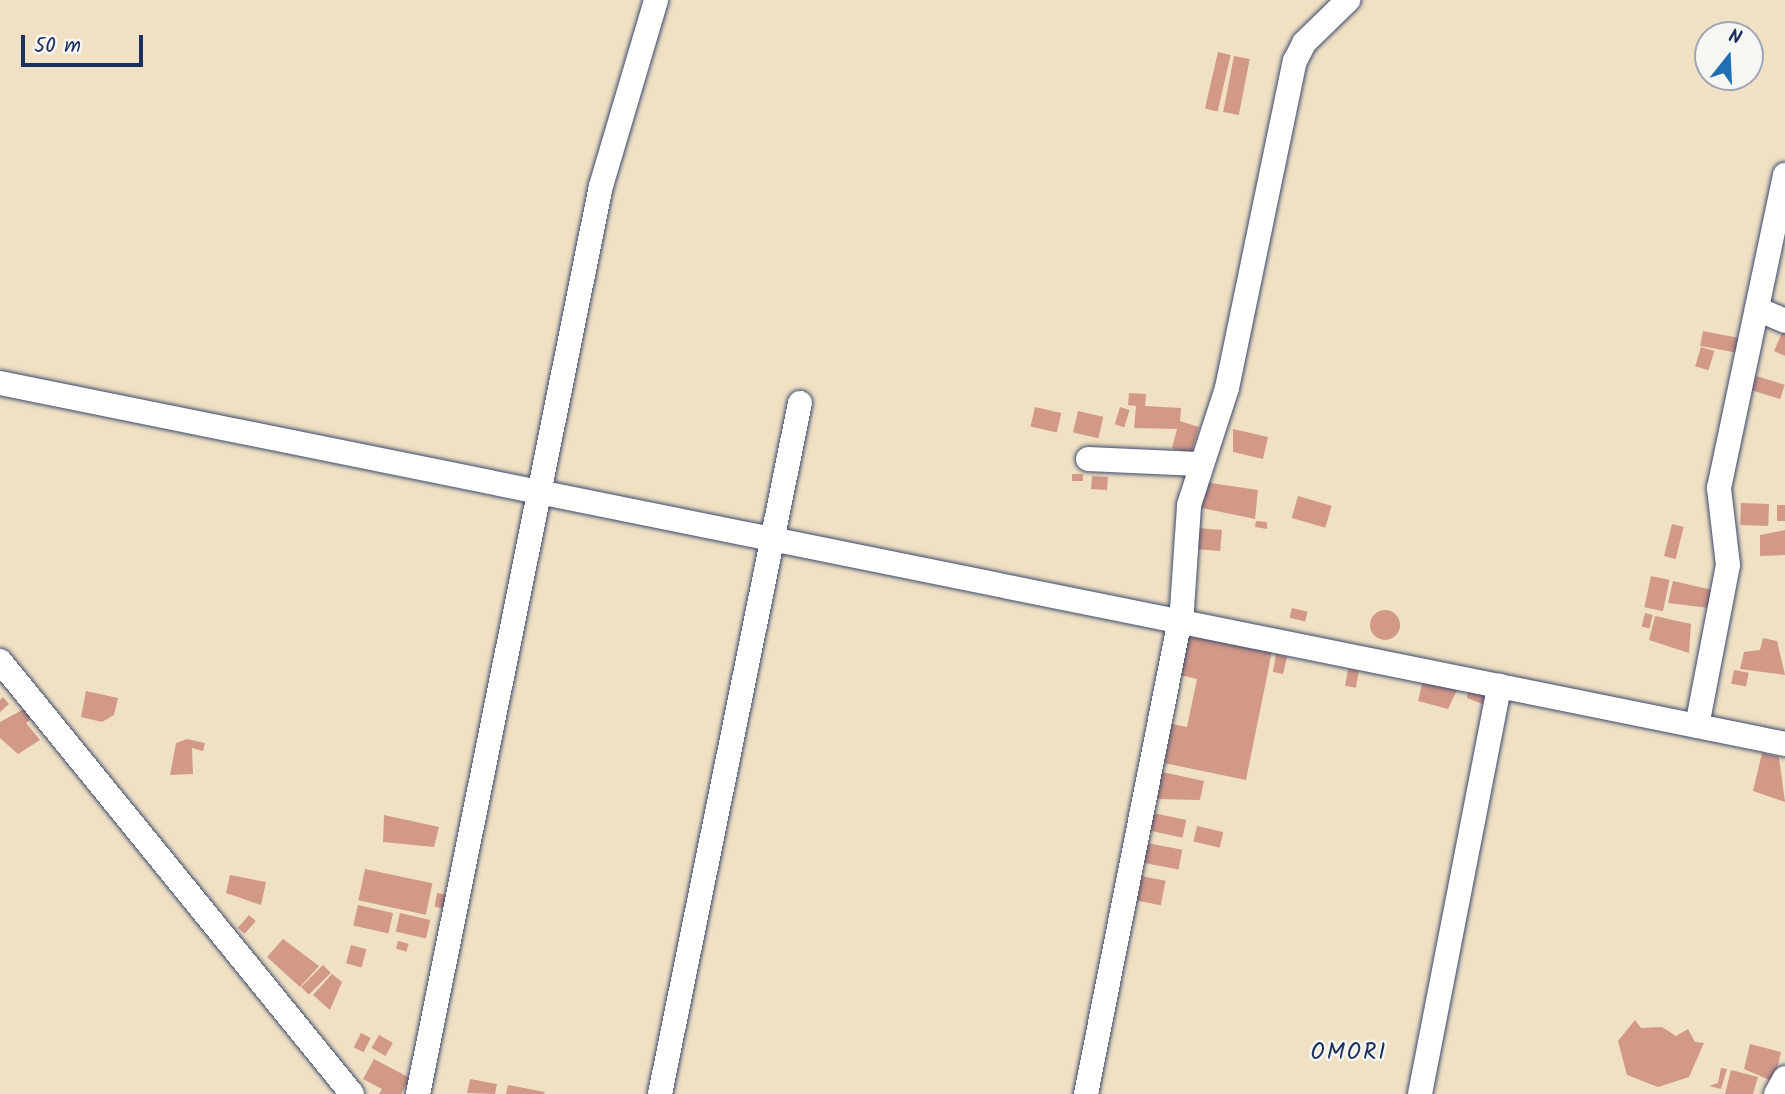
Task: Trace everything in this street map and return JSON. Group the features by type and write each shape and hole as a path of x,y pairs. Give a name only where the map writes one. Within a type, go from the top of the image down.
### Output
{"street":[{"path":"418,1094 601,186 656,0"},
{"path":"1086,1094 1179,622 1198,464 1227,388 1295,61 1304,43 1348,0"},
{"path":"1697,726 1728,565 1719,488 1785,176"},
{"path":"1757,309 1785,321"},
{"path":"0,383 538,488 1179,622 1785,744"},
{"path":"660,1094 800,403"},
{"path":"1088,459 1198,464"},
{"path":"0,661 352,1094"},
{"path":"1420,1094 1499,686"},
{"path":"1776,1094 1785,1077"}],"building":[{"path":"1218,52 1231,55 1218,111 1205,109"},
{"path":"1234,56 1250,59 1239,115 1223,112"},
{"path":"1785,326 1785,356 1774,351"},
{"path":"1703,331 1739,338 1736,353 1700,346"},
{"path":"1701,347 1714,351 1709,370 1695,366"},
{"path":"1756,376 1785,385 1780,399 1752,390"},
{"path":"1129,393 1146,394 1145,406 1181,408 1180,421 1199,427 1191,454 1172,448 1177,429 1134,428 1136,406 1128,405"},
{"path":"1035,407 1061,413 1057,433 1031,426"},
{"path":"1120,407 1130,410 1124,427 1115,424"},
{"path":"1078,411 1103,417 1098,438 1073,432"},
{"path":"1233,429 1268,437 1263,459 1233,452"},
{"path":"1072,474 1083,474 1083,481 1072,481"},
{"path":"1092,476 1108,477 1107,490 1091,489"},
{"path":"1204,482 1258,490 1255,519 1202,508"},
{"path":"1298,496 1332,506 1325,528 1292,518"},
{"path":"1741,503 1769,504 1768,526 1740,525"},
{"path":"1777,505 1785,505 1785,521 1777,521"},
{"path":"1256,521 1267,522 1267,529 1255,527"},
{"path":"1672,524 1684,527 1676,559 1664,556"},
{"path":"1198,528 1222,530 1220,551 1196,549"},
{"path":"1785,530 1785,555 1760,556 1760,535"},
{"path":"1651,576 1670,580 1663,611 1644,607"},
{"path":"1673,581 1713,590 1709,608 1668,603"},
{"path":"1292,608 1308,612 1305,622 1290,618"},
{"path":"1385,610 1391,611 1399,619 1399,631 1391,639 1385,640 1379,639 1371,631 1370,625 1371,619 1379,611"},
{"path":"1645,613 1653,615 1649,629 1642,627"},
{"path":"1655,616 1691,624 1689,653 1649,640"},
{"path":"1189,634 1272,651 1246,780 1164,763 1172,724 1187,727 1197,679 1180,675"},
{"path":"1763,638 1777,641 1785,675 1740,669 1744,652 1760,650"},
{"path":"1276,654 1287,657 1283,674 1273,672"},
{"path":"1348,669 1359,671 1356,688 1345,686"},
{"path":"1734,670 1749,673 1746,687 1731,684"},
{"path":"1423,680 1457,690 1448,709 1418,701"},
{"path":"1468,690 1492,695 1490,707 1467,698"},
{"path":"86,691 118,698 114,715 102,722 81,717"},
{"path":"3,697 9,704 0,712 0,700"},
{"path":"24,709 32,718 26,723 40,740 18,754 0,738 0,722"},
{"path":"187,739 205,743 203,751 192,748 193,774 170,775 176,743"},
{"path":"1762,753 1779,757 1785,802 1753,791"},
{"path":"1162,772 1204,781 1200,800 1157,799"},
{"path":"1153,813 1186,820 1183,838 1149,831"},
{"path":"384,815 439,827 434,847 383,842"},
{"path":"1197,826 1223,832 1220,848 1193,842"},
{"path":"1147,843 1182,850 1179,870 1143,863"},
{"path":"365,869 432,883 426,915 358,900"},
{"path":"230,875 266,882 261,905 226,893"},
{"path":"1141,876 1166,881 1161,905 1136,901"},
{"path":"437,893 448,895 445,909 435,907"},
{"path":"358,905 393,913 388,934 353,925"},
{"path":"400,913 430,920 426,938 396,932"},
{"path":"249,915 256,921 245,934 238,928"},
{"path":"283,939 319,966 300,987 267,957"},
{"path":"398,941 409,944 407,952 396,949"},
{"path":"351,945 366,949 362,967 346,963"},
{"path":"323,965 331,973 309,995 301,987"},
{"path":"332,974 342,982 330,1010 313,995"},
{"path":"1635,1020 1641,1028 1662,1027 1676,1036 1688,1029 1695,1042 1704,1043 1689,1077 1658,1087 1627,1075 1618,1041"},
{"path":"361,1033 371,1038 364,1052 354,1047"},
{"path":"379,1035 393,1043 385,1056 371,1048"},
{"path":"1750,1044 1781,1052 1774,1082 1744,1069"},
{"path":"374,1059 410,1078 401,1094 379,1094 382,1089 363,1079"},
{"path":"1721,1068 1727,1069 1721,1089 1709,1086 1718,1083"},
{"path":"1731,1070 1758,1077 1753,1094 1725,1094"},
{"path":"470,1079 497,1084 495,1094 467,1093"},
{"path":"508,1085 545,1092 506,1094"}],"district":[{"name":"OMORI","path":"1349,1053"}]}
